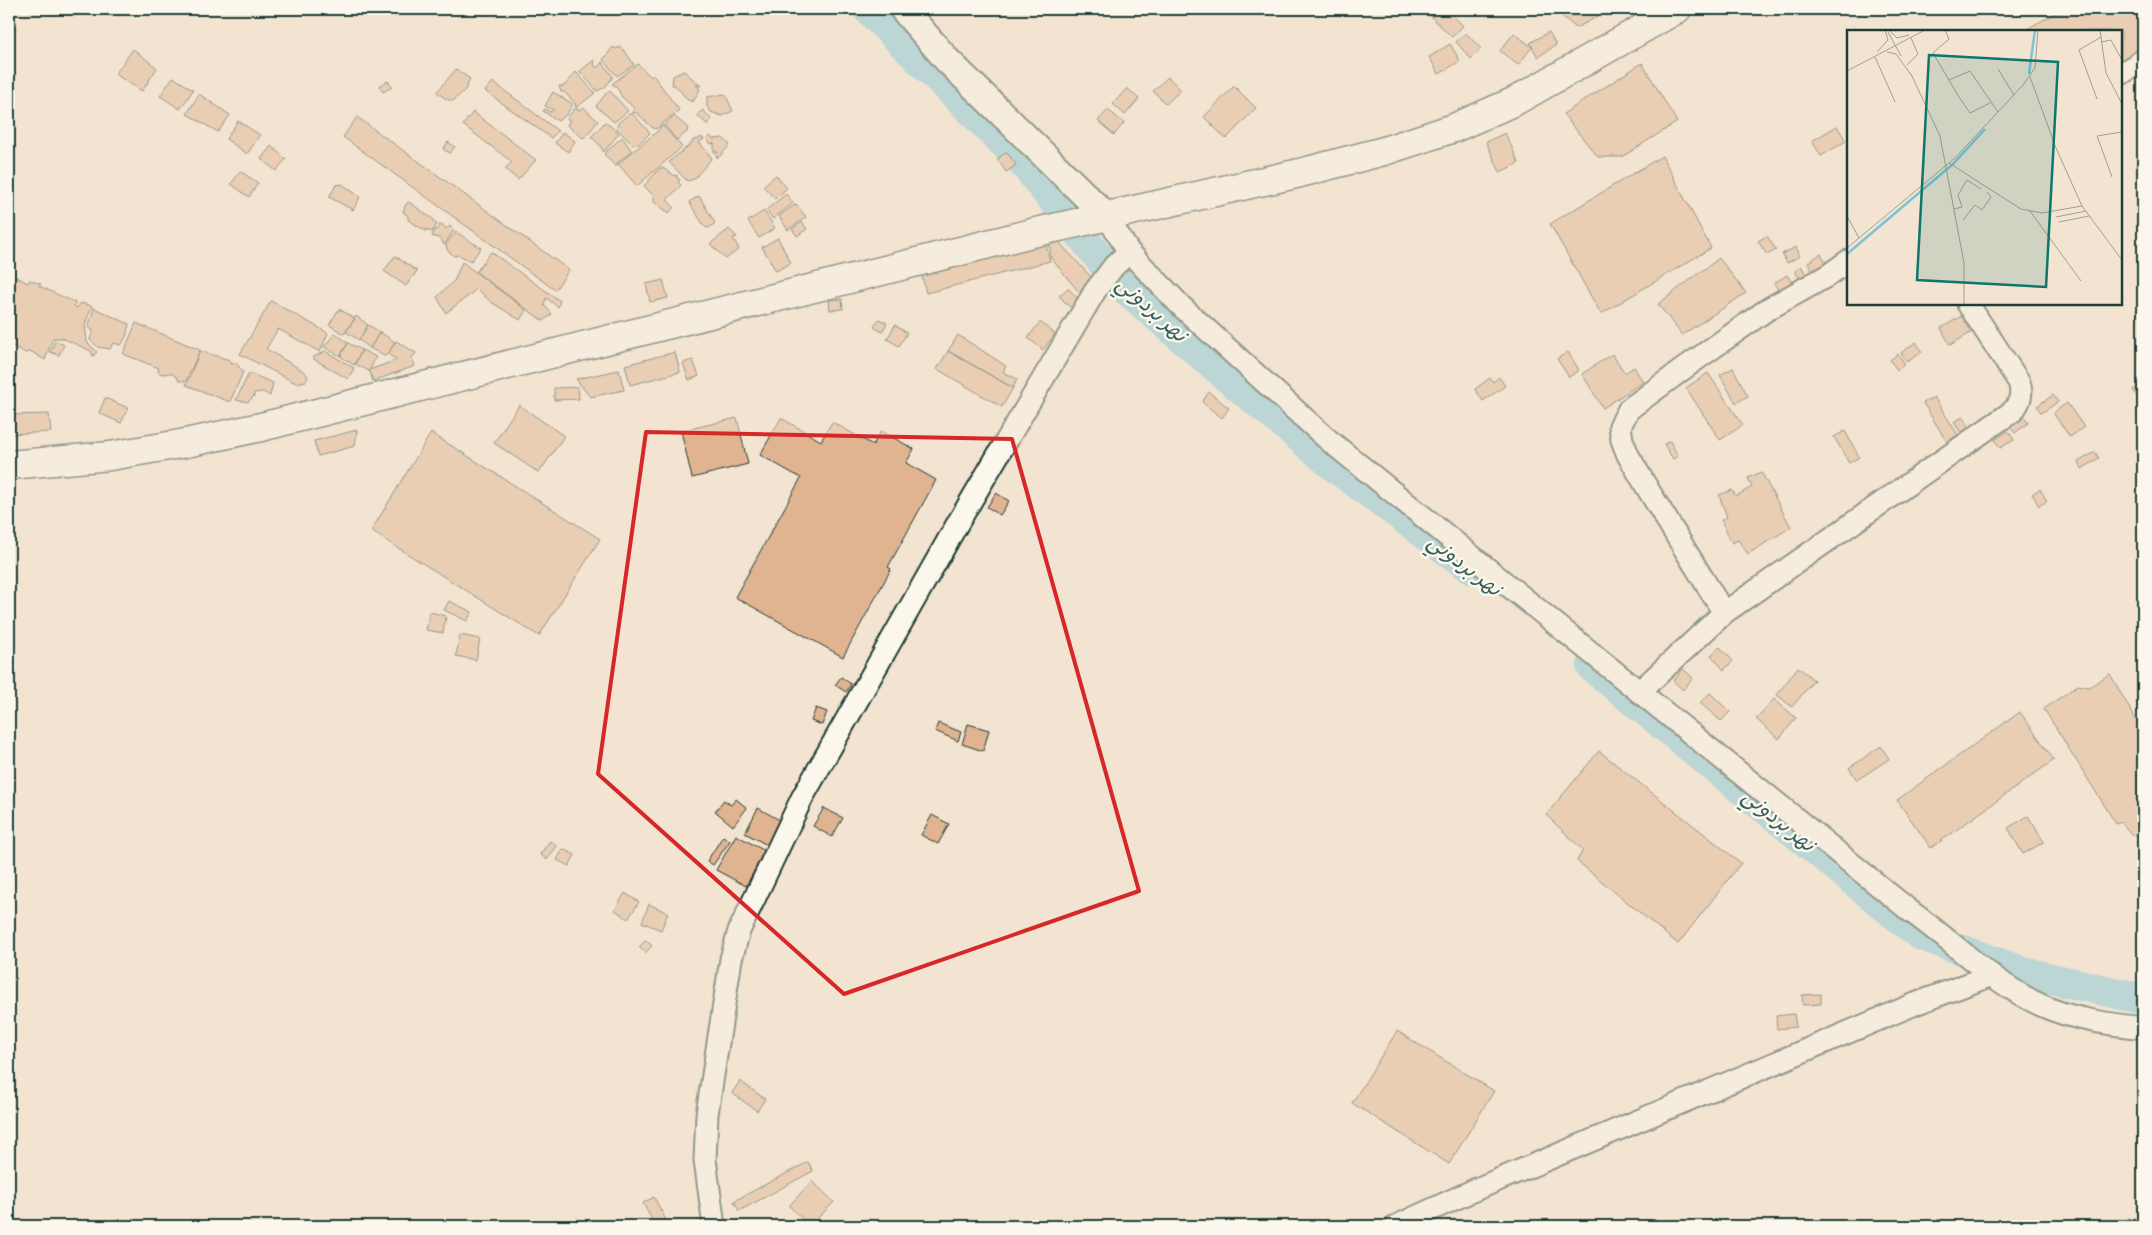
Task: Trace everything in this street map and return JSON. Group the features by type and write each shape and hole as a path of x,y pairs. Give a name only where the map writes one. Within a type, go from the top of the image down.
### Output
{"main road":[{"path":"9,465 110,456 186,443 261,427 1032,233 1319,168 1384,151 1454,128 1516,101 1677,9"}],"street":[{"path":"902,9 947,60 1099,219 1121,259 1182,308 1326,438 1813,834 1992,975 2019,994 2044,1007 2080,1017 2143,1028"},
{"path":"2122,73 2143,60"},
{"path":"714,1226 705,1160 708,1114 731,959 739,931 802,798 958,521 1095,291 1121,259"},
{"path":"1724,613 1632,462 1622,440 1620,426 1629,409 1690,364 1768,309 1828,276 1847,261"},
{"path":"1639,692 1724,613 2013,411 2020,400 2021,388 2019,382 1969,305"},
{"path":"1396,1226 1472,1191 1887,1016 1992,975"}],"highlighted area":[{"path":"646,432 1012,439 1139,891 844,994 598,774"}],"building":[{"path":"1423,9 1447,9 1463,26 1452,37"},
{"path":"1554,9 1612,9 1576,28"},
{"path":"2063,9 2141,9 2143,13 2143,49 2122,61 2122,30 2025,30"},
{"path":"1549,32 1556,45 1538,57 1530,43"},
{"path":"1466,33 1481,49 1471,59 1456,42"},
{"path":"1514,33 1532,47 1518,65 1500,51"},
{"path":"1450,44 1460,61 1439,74 1429,57"},
{"path":"613,47 616,49 620,47 625,51 634,65 617,76 603,60"},
{"path":"133,49 157,68 142,91 115,74"},
{"path":"594,60 595,67 598,67 602,62 613,77 605,87 597,91 585,75 579,72"},
{"path":"1642,63 1677,122 1622,157 1598,157 1563,114"},
{"path":"638,64 651,77 653,75 679,110 656,129 637,113 632,112 634,108 622,97 616,86 612,84"},
{"path":"456,69 470,79 465,90 453,101 446,99 437,92"},
{"path":"684,71 701,86 696,85 700,89 693,102 688,100 675,85 672,85 673,76"},
{"path":"576,72 595,93 576,108 575,103 564,92 561,92 559,86 564,86"},
{"path":"173,77 193,90 180,109 160,96"},
{"path":"1168,77 1181,90 1166,104 1153,91"},
{"path":"388,81 392,87 383,92 379,86"},
{"path":"493,82 558,131 551,138 485,91"},
{"path":"1234,86 1256,108 1226,139 1204,117"},
{"path":"1127,88 1139,99 1125,115 1113,104"},
{"path":"609,90 628,111 614,122 596,106"},
{"path":"553,92 573,104 566,115 558,121 543,111 545,109 551,112 554,110 545,106"},
{"path":"199,94 230,115 218,132 187,114"},
{"path":"725,94 733,111 722,116 711,112 707,107 707,97"},
{"path":"583,107 598,121 583,138 567,125 570,120 567,119 574,109 580,110"},
{"path":"703,110 711,119 708,125 697,115"},
{"path":"1108,110 1124,123 1114,135 1098,121"},
{"path":"473,112 536,160 518,180 505,169 512,162 463,125"},
{"path":"629,114 633,114 650,133 639,144 633,145 616,128 619,122"},
{"path":"674,116 688,128 687,132 677,140 664,125"},
{"path":"357,117 569,270 555,290 343,137"},
{"path":"238,121 260,135 247,154 226,139"},
{"path":"605,122 619,133 604,152 591,137"},
{"path":"661,126 682,147 637,186 619,163 658,131"},
{"path":"1837,126 1846,141 1821,156 1812,141"},
{"path":"563,132 575,141 568,152 555,143"},
{"path":"1505,133 1519,163 1500,172 1486,142"},
{"path":"710,136 713,139 723,138 730,145 718,158 716,156 718,152 714,152 714,143 711,144 707,140"},
{"path":"622,137 632,151 618,162 616,167 604,154"},
{"path":"701,137 704,139 699,142 712,158 694,179 687,181 669,162 692,143 693,140"},
{"path":"448,142 455,147 450,153 443,149"},
{"path":"271,146 286,159 276,171 261,159"},
{"path":"1007,152 1016,165 1006,172 997,159"},
{"path":"1662,156 1711,248 1601,314 1550,224"},
{"path":"660,168 675,176 677,175 677,178 680,180 678,182 681,185 667,200 674,207 669,213 654,202 654,196 644,186"},
{"path":"240,171 258,183 249,197 231,184"},
{"path":"776,175 787,188 775,199 763,186"},
{"path":"342,184 360,197 353,210 329,197 336,185"},
{"path":"786,194 793,203 773,219 766,210"},
{"path":"699,196 715,223 709,228 705,227 689,202"},
{"path":"409,202 434,220 437,224 433,231 431,232 427,229 426,231 408,220 408,216 403,212 406,204"},
{"path":"796,204 806,217 788,230 779,216"},
{"path":"764,211 775,228 759,238 748,221"},
{"path":"802,222 807,229 797,236 792,229"},
{"path":"442,224 446,229 450,226 454,230 444,245 441,239 432,236 434,231 440,227 439,225"},
{"path":"729,229 737,237 733,238 739,249 726,259 710,244"},
{"path":"456,232 481,248 471,261 459,255 454,256 447,250 446,244"},
{"path":"1767,236 1776,250 1767,255 1758,241"},
{"path":"778,238 791,263 776,271 762,247"},
{"path":"1056,239 1093,279 1079,292 1051,258 1049,240"},
{"path":"1046,244 1050,261 926,293 922,276"},
{"path":"1796,247 1800,256 1787,263 1782,254"},
{"path":"491,252 560,301 558,307 546,298 544,305 552,314 543,321 476,272"},
{"path":"1821,254 1827,264 1813,272 1808,262"},
{"path":"395,256 417,271 406,286 384,271"},
{"path":"1719,258 1746,293 1682,335 1658,304"},
{"path":"462,262 526,310 520,320 491,302 477,289 446,313 437,297 454,281"},
{"path":"1801,266 1808,277 1801,281 1795,271"},
{"path":"9,273 28,283 30,280 41,284 39,286 76,303 74,306 77,308 81,303 92,306 85,324 87,342 97,352 93,356 91,351 62,338 53,338 45,360 30,351 26,353 9,344 9,321 12,314 9,310"},
{"path":"1787,275 1793,284 1780,293 1774,283"},
{"path":"663,280 668,298 650,302 646,284"},
{"path":"1068,288 1079,300 1071,308 1059,296"},
{"path":"842,299 843,309 830,310 829,300"},
{"path":"271,301 328,333 320,352 278,329 266,349 305,372 308,377 306,381 296,383 240,354"},
{"path":"94,308 129,324 126,337 121,345 113,343 110,349 98,347 90,340 93,330 88,328"},
{"path":"339,309 355,319 344,334 329,325"},
{"path":"1965,314 1974,331 1950,345 1941,328"},
{"path":"356,316 368,325 359,340 346,332"},
{"path":"879,319 887,323 882,332 874,327"},
{"path":"1040,322 1055,334 1043,350 1028,338"},
{"path":"136,323 200,350 186,381 179,381 171,373 162,374 158,372 159,368 123,354"},
{"path":"368,325 380,332 370,348 359,340"},
{"path":"895,325 907,333 899,346 887,339"},
{"path":"380,332 395,342 388,354 384,356 370,348"},
{"path":"335,333 348,343 340,356 324,347"},
{"path":"958,335 1006,366 1003,372 1017,379 1013,388 948,351"},
{"path":"55,341 64,345 59,355 50,352"},
{"path":"396,341 416,353 412,358 415,366 373,381 369,370 397,360 388,354"},
{"path":"1916,342 1922,352 1907,362 1901,353"},
{"path":"348,343 362,350 354,365 340,356"},
{"path":"362,350 376,357 369,371 355,364"},
{"path":"200,351 230,360 231,364 236,363 243,372 230,402 186,385"},
{"path":"325,351 354,368 348,379 312,358"},
{"path":"948,351 1013,388 1002,407 937,369"},
{"path":"675,352 680,372 630,385 625,365"},
{"path":"1568,352 1579,370 1569,377 1557,359"},
{"path":"1612,354 1625,373 1634,367 1643,382 1603,408 1582,374"},
{"path":"1898,354 1905,364 1897,370 1890,360"},
{"path":"693,360 699,376 689,380 683,363"},
{"path":"1733,368 1748,396 1736,403 1720,375"},
{"path":"619,370 624,390 590,397 576,379"},
{"path":"249,373 273,383 270,396 263,392 254,393 254,396 248,402 236,400"},
{"path":"1708,373 1743,425 1720,440 1686,388"},
{"path":"1499,377 1505,386 1483,401 1475,389 1490,378 1493,382"},
{"path":"2143,383 2143,406 2133,390"},
{"path":"578,387 579,399 554,400 554,388"},
{"path":"1209,392 1229,408 1222,418 1202,402"},
{"path":"2053,395 2058,402 2041,413 2037,406"},
{"path":"1934,397 1958,435 1947,442 1923,403"},
{"path":"105,398 128,408 121,423 99,413"},
{"path":"2067,403 2084,427 2070,437 2053,413"},
{"path":"519,405 564,436 539,473 494,443"},
{"path":"49,414 51,432 9,434 9,415"},
{"path":"2023,416 2028,423 2015,433 2010,427"},
{"path":"1963,417 1969,427 1961,433 1954,422"},
{"path":"737,418 748,464 692,478 681,431"},
{"path":"781,418 821,441 832,422 873,445 881,431 914,449 906,463 936,480 888,567 891,569 843,657 735,597 801,478 760,455"},
{"path":"357,430 355,446 318,456 314,441"},
{"path":"1845,431 1859,457 1849,463 1834,437"},
{"path":"2008,431 2014,440 2000,448 1995,440"},
{"path":"431,433 600,539 539,636 371,531"},
{"path":"1670,441 1678,456 1673,459 1664,444"},
{"path":"2095,452 2099,458 2082,469 2078,462"},
{"path":"1761,472 1791,527 1748,554 1738,540 1732,543 1721,520 1727,517 1719,495 1732,490 1736,496 1752,487 1748,478"},
{"path":"2040,489 2047,501 2039,506 2032,494"},
{"path":"996,493 1009,501 1000,515 987,507"},
{"path":"449,601 472,612 467,621 444,610"},
{"path":"430,612 446,616 443,633 426,630"},
{"path":"460,635 480,639 476,660 456,656"},
{"path":"1720,647 1733,661 1724,670 1711,655"},
{"path":"1798,667 1814,680 1792,707 1777,695"},
{"path":"1683,669 1693,678 1683,690 1673,681"},
{"path":"2110,674 2143,732 2143,831 2133,836 2121,822 2116,824 2044,709 2078,685 2089,687"},
{"path":"841,677 851,684 846,692 835,685"},
{"path":"1710,693 1730,712 1721,721 1700,703"},
{"path":"1774,699 1796,718 1779,739 1756,719"},
{"path":"816,708 827,712 822,725 811,721"},
{"path":"2020,712 2054,760 1931,848 1897,800"},
{"path":"938,723 961,732 958,741 935,731"},
{"path":"968,724 989,730 983,751 962,744"},
{"path":"1881,746 1889,759 1857,780 1849,768"},
{"path":"1599,751 1741,863 1678,944 1577,861 1583,850 1546,815"},
{"path":"736,799 747,808 733,826 715,811 724,800 731,805"},
{"path":"758,808 783,822 769,846 745,833"},
{"path":"824,808 843,818 832,837 813,826"},
{"path":"932,815 949,824 938,844 921,835"},
{"path":"2028,816 2044,842 2023,854 2008,828"},
{"path":"736,835 765,851 746,886 716,870"},
{"path":"723,836 730,841 713,865 707,861"},
{"path":"550,841 557,846 547,860 540,854"},
{"path":"563,849 575,855 569,866 557,860"},
{"path":"625,893 639,902 628,919 615,910"},
{"path":"649,904 668,913 661,930 642,922"},
{"path":"646,940 652,946 645,953 639,947"},
{"path":"1821,994 1821,1004 1803,1005 1802,995"},
{"path":"1794,1014 1796,1027 1777,1029 1776,1016"},
{"path":"1397,1031 1494,1091 1449,1164 1352,1103"},
{"path":"740,1081 765,1099 757,1111 732,1093"},
{"path":"808,1162 813,1171 739,1211 734,1201"},
{"path":"812,1181 834,1202 810,1226 789,1206"},
{"path":"654,1197 669,1226 655,1226 643,1203"}],"waterway":[{"name":"نهر بردوني","path":"868,9 1022,161 1120,284 1226,376 1339,470 1472,569"},
{"name":"نهر بردوني","path":"1592,667 1920,935 2026,973 2143,999"}]}
